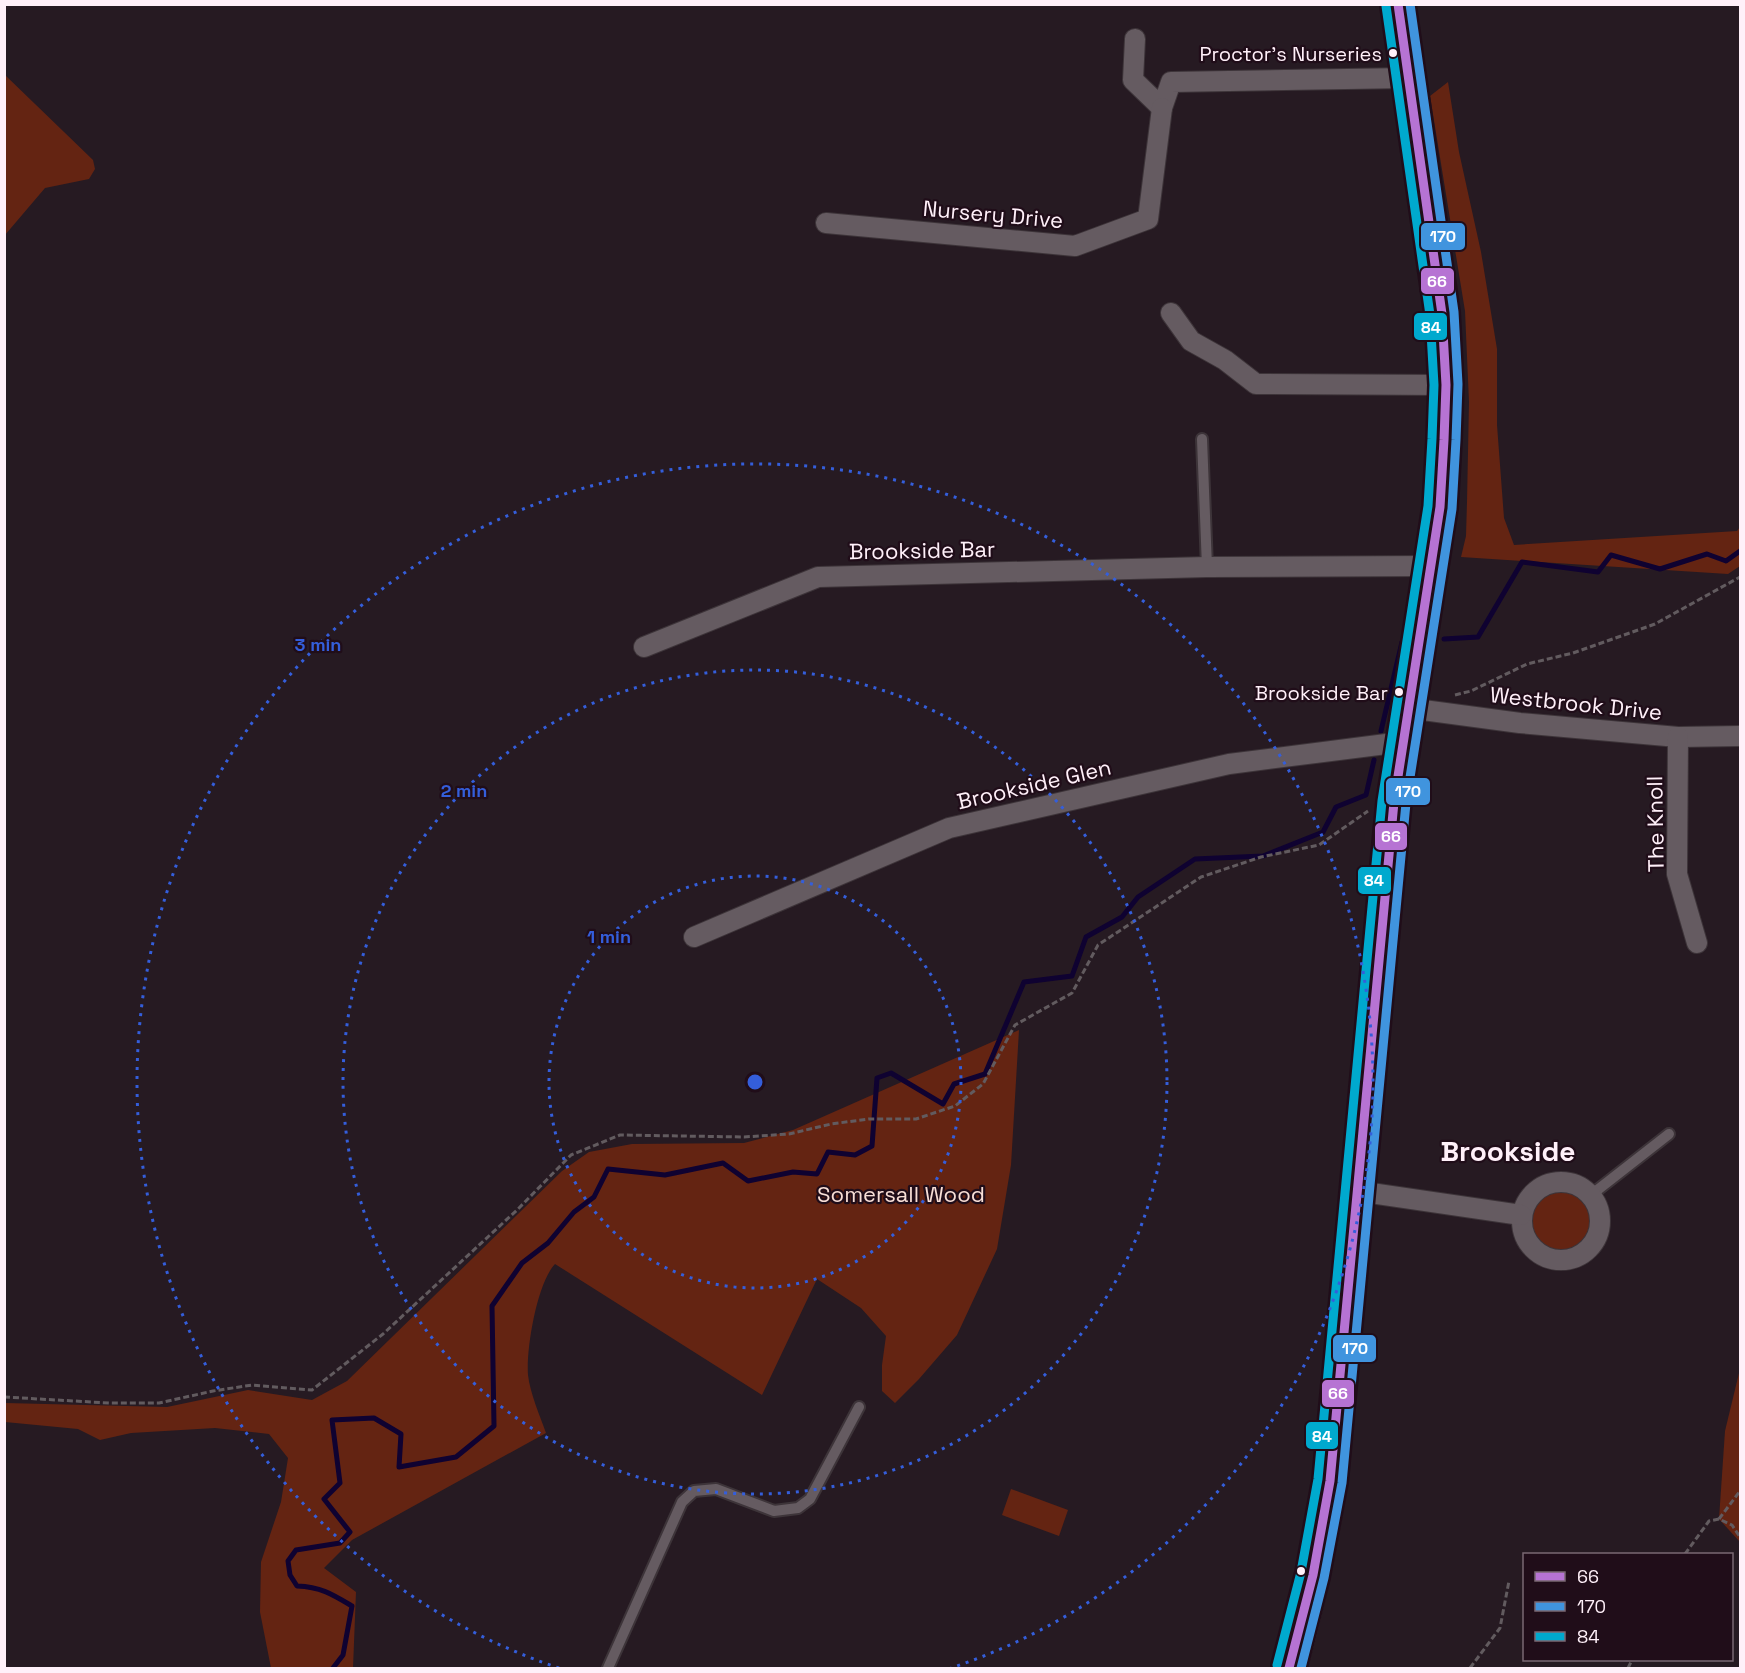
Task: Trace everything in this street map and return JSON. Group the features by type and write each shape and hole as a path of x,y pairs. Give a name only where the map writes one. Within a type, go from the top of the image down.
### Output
{"highway":[{"path":"1294,1667 1320,1544 1330,1480 1394,802 1440,507 1446,385 1442,314 1398,4"}],"street":[{"path":"1135,39 1133,80 1162,108"},
{"name":"Nursery Drive","path":"826,223 1075,246 1148,219 1162,108 1171,82 1407,78"},
{"path":"1171,313 1191,341 1225,360 1257,384 1446,385"},
{"name":"Brookside Bar","path":"644,647 818,577 1207,567 1431,566"},
{"name":"Westbrook Drive","path":"1408,708 1520,723 1678,737 1740,736"},
{"name":"The Knoll","path":"1678,737 1677,874 1697,943"},
{"name":"Brookside Glen","path":"694,937 949,828 1229,764 1402,742"},
{"path":"1569,1182 1581,1187 1591,1195 1599,1212 1599,1231 1594,1243 1584,1253 1572,1259 1552,1260 1534,1251 1526,1240 1521,1215 1526,1202 1534,1192 1544,1185 1569,1182"},
{"path":"1357,1191 1521,1215"}],"lane":[{"path":"1202,439 1207,567"},
{"path":"1591,1195 1669,1134"},
{"path":"608,1668 682,1502 694,1491 716,1489 774,1511 798,1508 810,1499 859,1407"}],"path":[{"path":"1449,696 1471,691 1527,664 1573,653 1655,624 1740,577"},
{"path":"4,1397 109,1403 159,1403 252,1385 312,1390 383,1334 517,1210 571,1155 620,1135 744,1137 789,1134 831,1124 869,1119 916,1119 955,1106 983,1084 1015,1025 1072,993 1098,945 1201,878 1261,857 1320,845 1383,801 1394,802"},
{"path":"1719,1519 1740,1491"},
{"path":"1686,1553 1709,1521 1719,1519 1732,1525 1740,1538"},
{"path":"1470,1668 1500,1628 1509,1581"}],"green space":[{"path":"5,75 93,160 95,169 89,179 45,188 5,235"},
{"path":"1448,82 1459,152 1481,252 1497,349 1497,425 1504,518 1514,545 1737,531 1740,527 1740,566 1728,574 1461,557 1466,536 1469,402 1465,311 1430,96"},
{"name":"Somersall Wood","path":"1019,1030 1011,1165 997,1249 957,1335 895,1403 882,1391 882,1365 886,1336 861,1308 817,1279 762,1395 555,1264 538,1301 531,1333 528,1364 531,1389 546,1433 352,1540 324,1568 356,1592 353,1668 271,1668 260,1612 261,1562 281,1502 288,1458 269,1434 215,1428 131,1433 100,1440 78,1429 5,1422 5,1403 167,1407 248,1390 312,1400 347,1381 562,1171 589,1152 632,1144 744,1143 793,1130"},
{"path":"1561,1189 1584,1198 1593,1221 1584,1244 1561,1253 1538,1244 1529,1221 1538,1198"},
{"path":"1740,1369 1740,1542 1719,1519 1725,1431"},
{"path":"1011,1489 1068,1510 1059,1536 1002,1515"}],"waterway":[{"path":"1444,639 1478,637 1522,562 1598,572 1611,555 1660,569 1707,554 1726,561 1740,551"},
{"path":"1381,731 1402,642 1409,642"},
{"path":"333,1668 343,1655 352,1606 326,1592 297,1586 290,1575 288,1561 296,1550 340,1543 350,1532 324,1499 340,1483 332,1420 374,1418 401,1434 399,1467 456,1457 494,1426 492,1306 522,1263 548,1243 574,1212 594,1197 608,1169 665,1175 723,1163 748,1181 793,1172 817,1174 828,1152 855,1155 872,1146 877,1078 891,1073 943,1104 954,1084 985,1074 1024,982 1072,976 1086,937 1122,917 1138,897 1195,859 1263,856 1323,832 1336,807 1366,795 1374,760"}],"transit line":[{"name":"66","path":"1289,1668 1313,1575 1330,1481 1394,802 1440,507 1446,385 1442,314 1398,4"},
{"name":"170","path":"1301,1668 1324,1578 1342,1483 1406,803 1452,509 1458,384 1454,312 1410,4"},
{"name":"84","path":"1277,1665 1301,1572 1318,1479 1382,801 1428,506 1434,385 1430,315 1386,6"}],"place":[{"name":"Proctor's Nurseries","path":"1393,53"},
{"name":"Brookside Bar","path":"1399,692"}],"district":[{"name":"Brookside","path":"1508,1151"}]}
